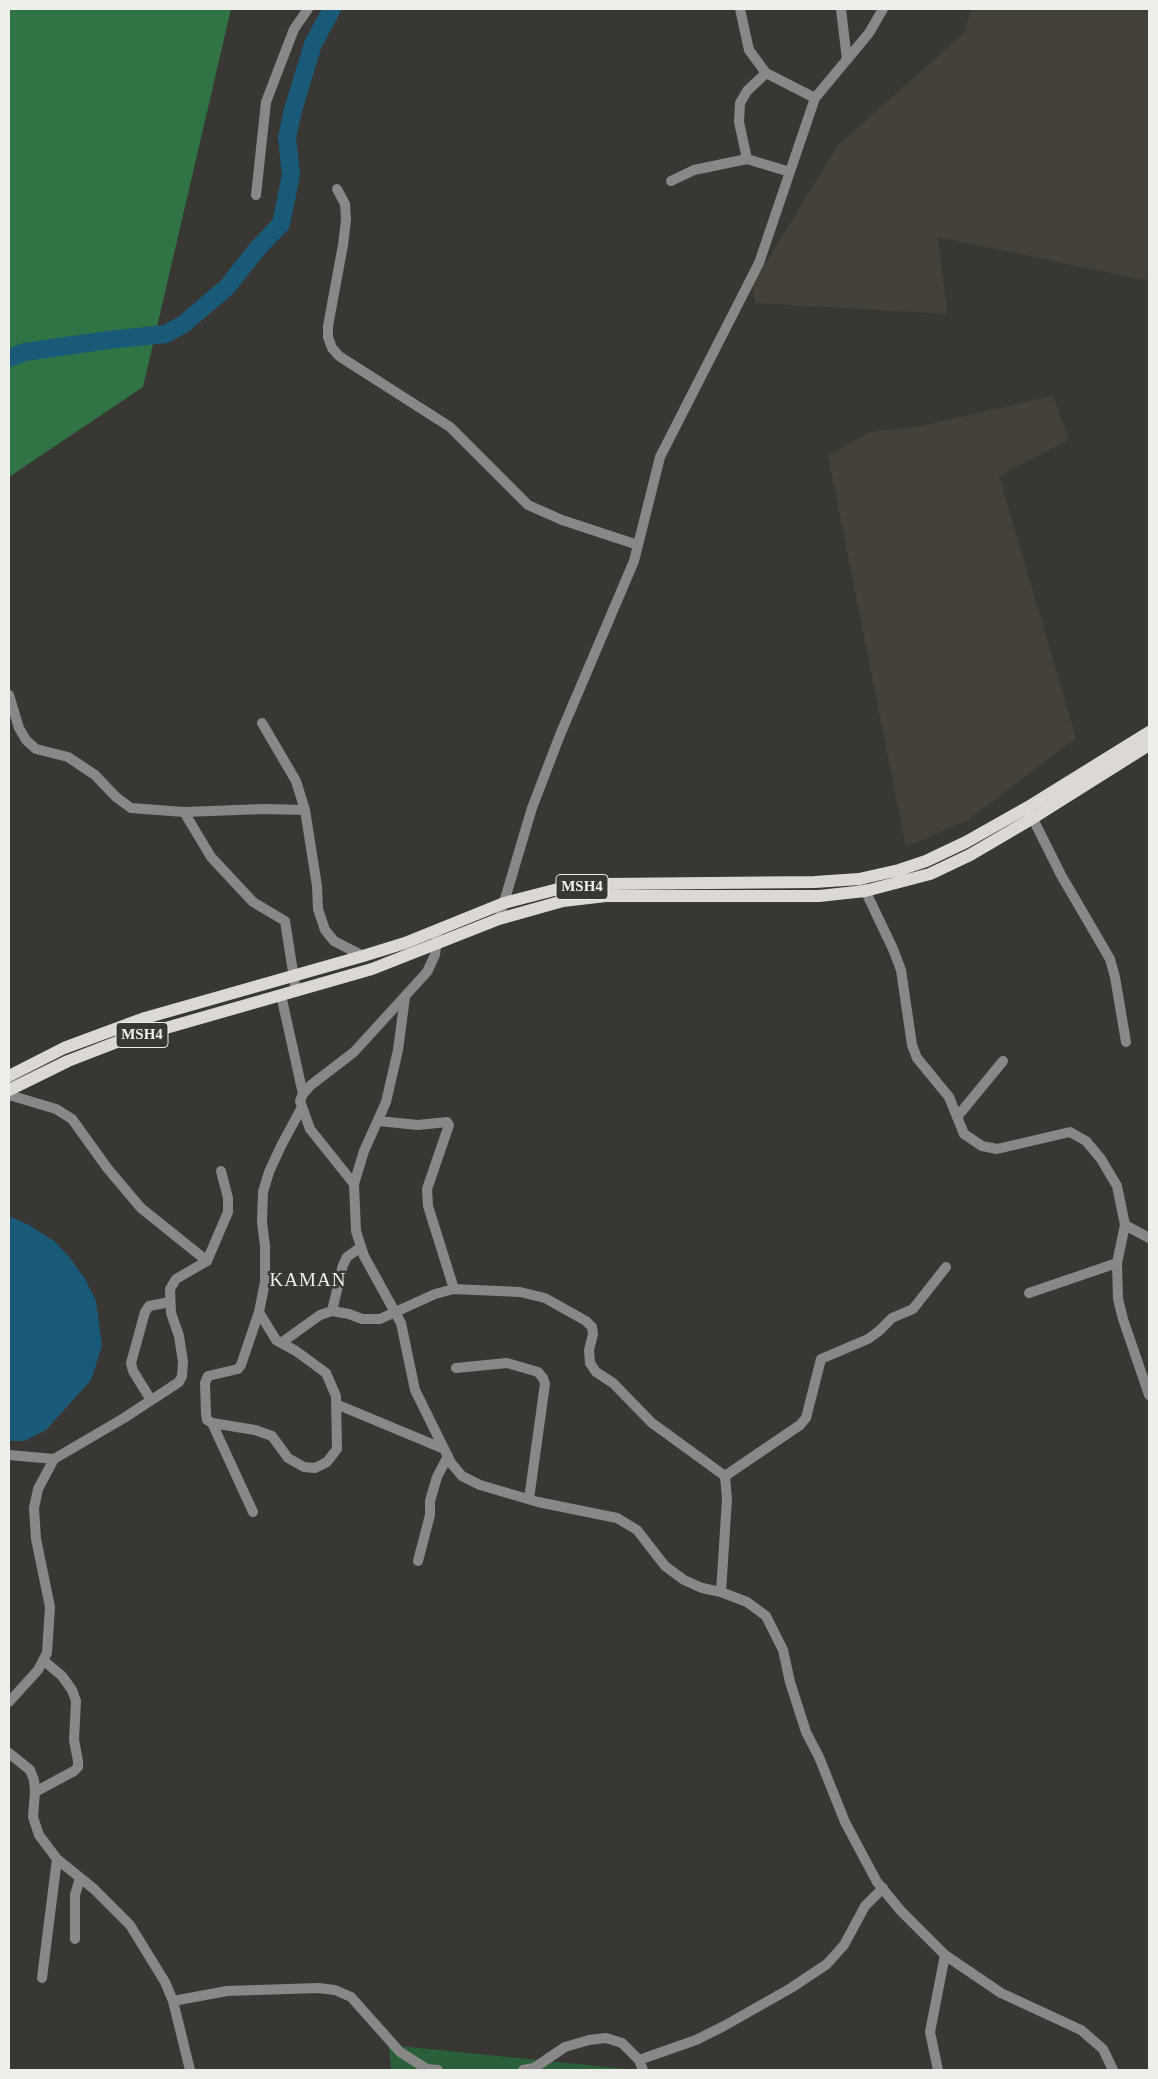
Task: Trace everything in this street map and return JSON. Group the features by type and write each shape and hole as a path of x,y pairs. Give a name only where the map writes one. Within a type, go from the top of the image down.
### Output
{"main road":[{"name":"MSH4","path":"9,1090 68,1061 117,1042 372,969 499,919 563,901 606,896 819,896 865,891 930,874 970,855 1149,732"},
{"name":"MSH4","path":"9,1076 64,1048 145,1018 293,977 405,943 504,903 558,889 604,884 815,882 859,879 899,870 926,861 1030,813 1149,745"}],"street":[{"path":"256,195 266,102 294,29 308,9"},
{"path":"740,9 749,50 766,73 814,98"},
{"path":"841,9 847,60"},
{"path":"499,919 532,808 560,735 634,561 660,456 759,263 814,98 869,33 883,9"},
{"path":"747,159 739,122 740,104 747,91 766,73"},
{"path":"671,181 694,170 747,159 790,172"},
{"path":"337,189 345,204 346,220 328,326 328,337 332,348 339,356 450,427 524,502 562,520 638,545"},
{"path":"9,695 19,728 26,740 36,749 68,757 95,775 116,797 131,808 184,812 264,809 305,810"},
{"path":"262,723 296,781 305,810 317,886 318,909 325,930 334,941 363,956"},
{"path":"184,812 211,857 253,902 285,921 296,991"},
{"path":"1030,813 1061,875 1110,959 1115,977 1126,1042"},
{"path":"859,879 893,949 901,970 912,1045 917,1058 949,1097 964,1134 982,1146 997,1149 1070,1132 1086,1141 1101,1159 1117,1186 1125,1225 1117,1263 1120,1306 1149,1395"},
{"path":"354,1184 310,1128 300,1101 311,1085 354,1052 427,972 435,955 438,929"},
{"path":"281,995 303,1094"},
{"path":"405,997 398,1050 386,1102 364,1151 354,1184 356,1231 364,1256 401,1323 415,1390 446,1453 462,1476 480,1485 528,1499 617,1518 637,1530 665,1566 684,1580 702,1588 721,1592 747,1602 766,1616 783,1650 790,1682 806,1732 819,1757 845,1822 877,1882 902,1912 945,1955 1001,1993 1081,2030 1103,2049 1112,2070"},
{"path":"957,1117 1002,1061"},
{"path":"9,1096 56,1109 72,1119 108,1169 141,1208 207,1261"},
{"path":"259,1312 276,1340 296,1351 326,1373 336,1396 336,1449 327,1462 315,1468 304,1467 288,1458 272,1436 256,1430 212,1423 207,1420 206,1414 205,1383 208,1376 238,1369 259,1312 265,1273 263,1192 269,1172 302,1107"},
{"path":"378,1121 418,1125 447,1122 449,1125 428,1189 428,1206 454,1290"},
{"path":"9,1702 38,1670 47,1653 50,1607 36,1539 34,1508 38,1489 54,1459 179,1382 182,1376 183,1362 179,1336 171,1313 170,1289 176,1279 207,1261 228,1212 228,1198 221,1171"},
{"path":"1125,1225 1149,1238"},
{"path":"332,1311 343,1265 347,1258 361,1247"},
{"path":"1029,1293 1117,1263"},
{"path":"725,1476 806,1418 821,1359 868,1339 880,1331 892,1318 913,1309 946,1267"},
{"path":"281,1343 320,1315 332,1311 369,1320 380,1319 435,1294 454,1290 520,1292 545,1298 586,1321 592,1327 593,1334 589,1350 590,1363 596,1372 614,1383 652,1423 725,1476 727,1499 721,1592"},
{"path":"151,1400 132,1371 132,1363 145,1312 149,1306 170,1302"},
{"path":"456,1368 506,1364 538,1372 543,1378 545,1384 528,1499"},
{"path":"336,1404 446,1453"},
{"path":"212,1423 253,1512"},
{"path":"418,1561 430,1515 430,1501 446,1453"},
{"path":"9,1455 54,1459"},
{"path":"35,1792 78,1767 74,1740 76,1701 72,1690 62,1676 43,1660"},
{"path":"9,1753 30,1770 34,1780 33,1817 39,1835 56,1859 94,1889 130,1925 165,1982 173,2001 190,2070"},
{"path":"42,1978 56,1859"},
{"path":"75,1939 75,1895 80,1878"},
{"path":"638,2060 696,2040 724,2026 827,1964 844,1945 865,1906 883,1888"},
{"path":"938,2070 930,2032 945,1955"},
{"path":"173,2001 227,1992 318,1988 335,1990 351,1997 400,2052 427,2069 438,2070"},
{"path":"523,2070 534,2068 565,2047 589,2040 606,2038 622,2043 638,2060 643,2070"}],"shaded area":[{"path":"971,9 1149,9 1149,281 938,237 947,314 755,303 753,284 838,145 965,32"},
{"path":"1053,396 1069,440 999,476 1076,738 968,820 906,847 828,455 871,432 920,426"}],"green space":[{"path":"9,9 231,9 143,387 9,477"},
{"path":"389,2045 637,2070 391,2070"}],"water":[{"path":"9,1216 29,1225 54,1241 71,1259 85,1279 96,1301 102,1346 91,1380 46,1430 24,1441 9,1441"}],"waterway":[{"path":"9,358 25,352 166,334 185,323 227,287 258,248 281,224 291,175 287,138 293,110 313,44 332,9"}],"district":[{"name":"KAMAN","path":"308,1281"}]}
